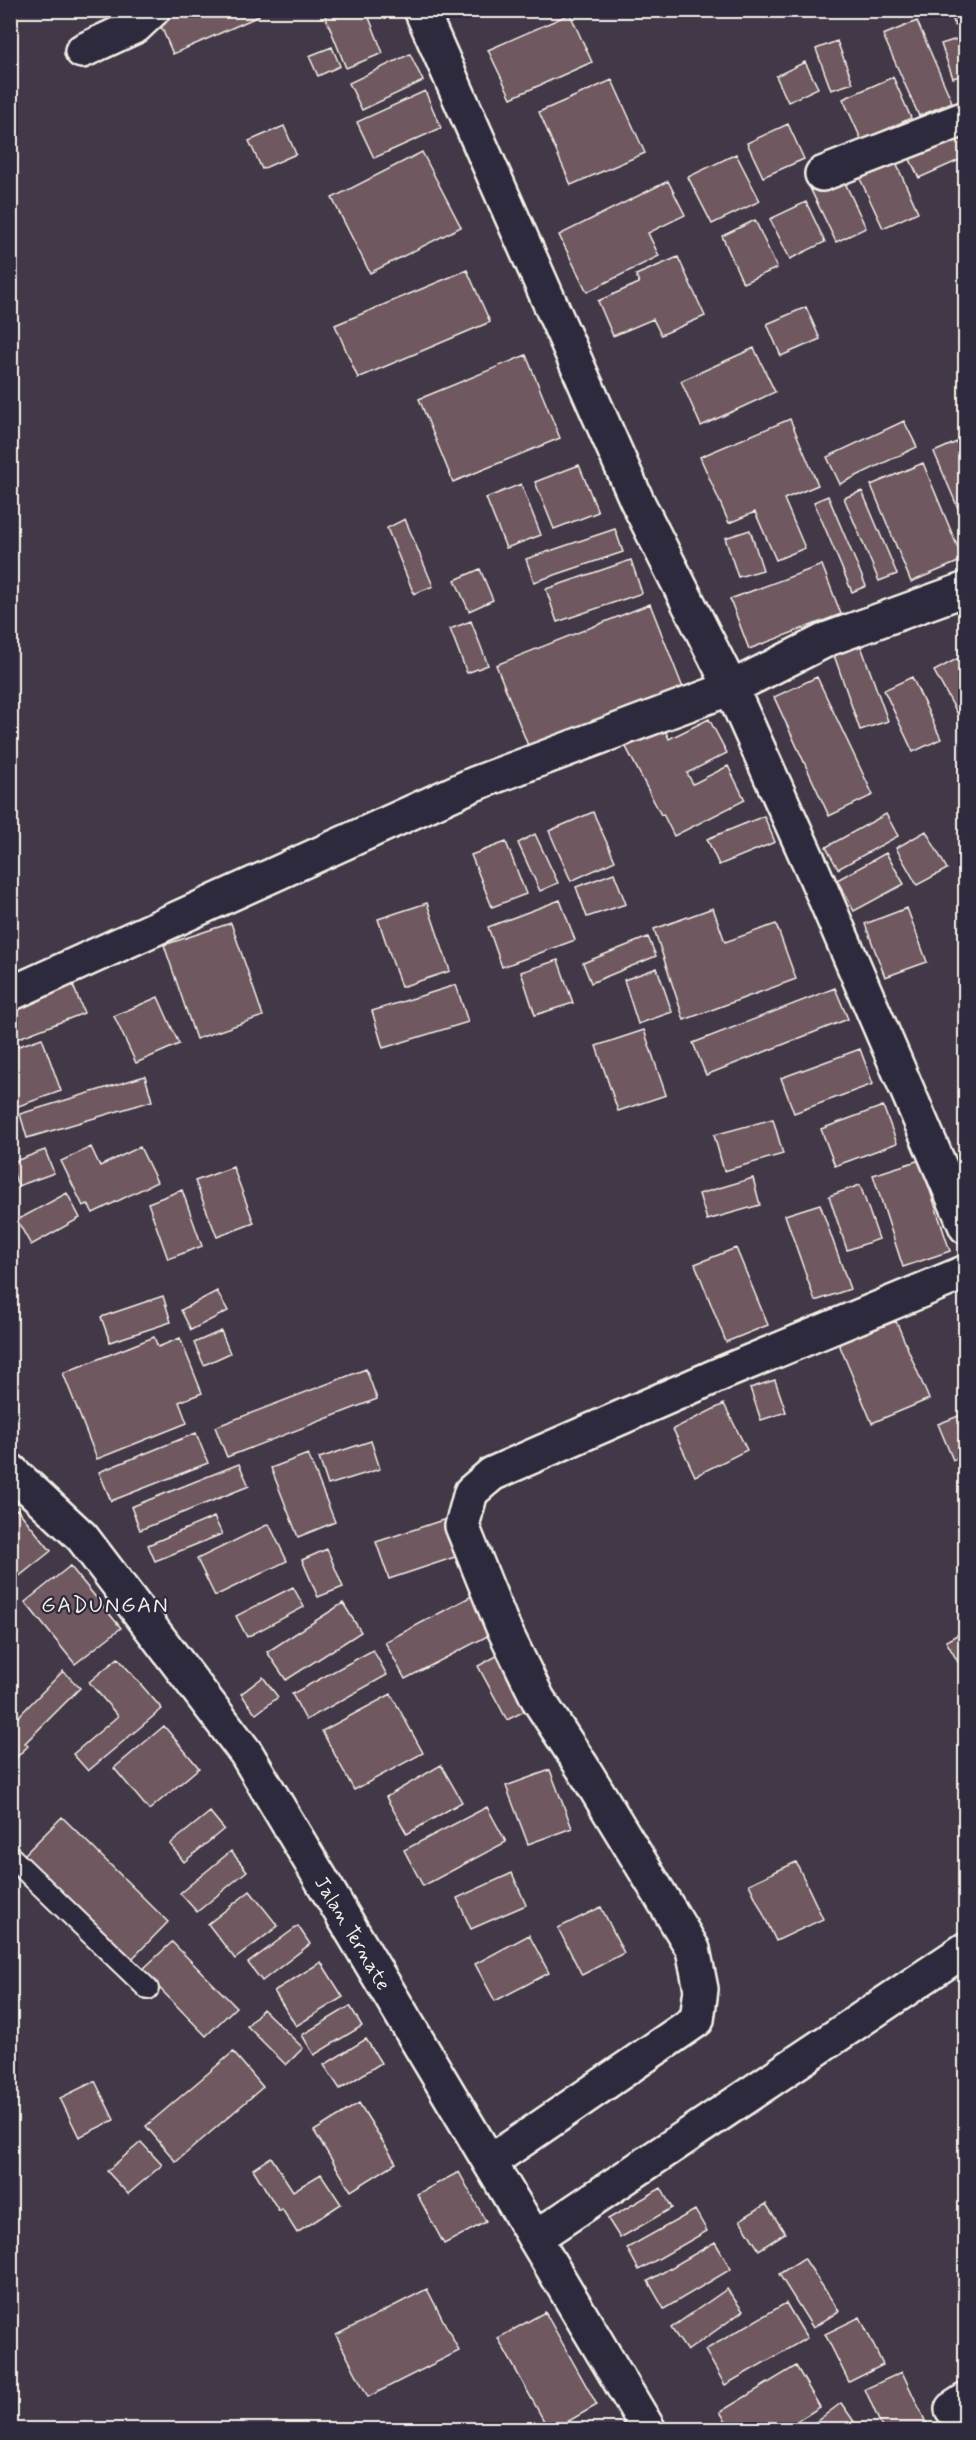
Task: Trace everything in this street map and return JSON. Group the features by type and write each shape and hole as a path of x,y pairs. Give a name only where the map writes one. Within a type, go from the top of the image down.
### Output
{"street":[{"path":"82,51 136,26 153,10"},
{"path":"421,10 638,501 731,688 814,873 966,1227"},
{"path":"822,174 966,118"},
{"path":"10,994 474,784 731,688 828,639 966,589"},
{"path":"490,2162 697,2020 701,1989 693,1949 583,1768 538,1699 502,1625 462,1526 471,1492 492,1474 714,1377 966,1272"},
{"name":"Jalan Ternate","path":"10,1470 82,1537 246,1753 649,2430"},
{"path":"535,2238 966,1949"}],"lane":[{"path":"10,1856 148,1989"}],"building":[{"path":"172,10 257,10 259,16 173,54 157,17"},
{"path":"329,10 366,10 383,53 346,68 324,13"},
{"path":"950,10 966,10 966,22 955,26"},
{"path":"570,14 592,62 511,98 488,50"},
{"path":"917,21 952,102 919,116 883,35"},
{"path":"966,36 966,74 953,78 941,44"},
{"path":"837,41 853,83 831,90 816,49"},
{"path":"332,47 340,66 318,76 309,56"},
{"path":"410,54 423,81 362,110 349,83"},
{"path":"805,62 818,88 788,102 776,76"},
{"path":"893,77 911,118 862,141 843,99"},
{"path":"612,80 645,153 571,185 539,112"},
{"path":"425,91 441,128 374,158 357,122"},
{"path":"788,124 804,159 763,177 747,143"},
{"path":"284,126 296,154 262,169 249,141"},
{"path":"959,132 966,147 966,157 919,178 908,155"},
{"path":"422,152 461,227 370,273 332,198"},
{"path":"891,152 918,212 883,228 855,168"},
{"path":"736,154 760,201 712,224 688,177"},
{"path":"840,172 866,228 836,242 809,186"},
{"path":"668,181 685,215 648,233 659,256 587,292 559,235"},
{"path":"806,202 825,242 790,259 770,219"},
{"path":"755,220 777,268 743,283 722,236"},
{"path":"678,257 705,316 661,335 653,319 613,336 598,301 639,283 636,275"},
{"path":"467,270 490,322 358,378 335,325"},
{"path":"806,307 820,339 781,356 767,324"},
{"path":"754,348 775,392 701,426 681,381"},
{"path":"526,355 560,438 453,482 419,399"},
{"path":"790,419 818,485 784,499 805,548 776,560 755,512 729,523 700,457"},
{"path":"904,421 917,447 840,484 827,457"},
{"path":"966,438 966,527 934,452"},
{"path":"923,463 963,560 911,582 871,485"},
{"path":"579,465 598,512 554,529 535,482"},
{"path":"521,484 541,535 506,548 486,498"},
{"path":"862,491 897,574 879,581 844,498"},
{"path":"828,496 866,586 852,592 814,502"},
{"path":"405,519 433,586 414,594 387,528"},
{"path":"615,529 623,552 534,582 526,559"},
{"path":"750,530 763,570 738,577 725,538"},
{"path":"631,560 642,593 557,622 546,589"},
{"path":"822,565 841,614 749,649 730,599"},
{"path":"480,569 493,600 469,611 455,580"},
{"path":"650,604 683,688 529,748 496,665"},
{"path":"471,621 488,665 467,673 450,629"},
{"path":"861,646 888,721 860,730 834,655"},
{"path":"966,654 966,716 960,718 934,671"},
{"path":"817,677 873,795 829,816 774,697"},
{"path":"912,677 941,739 913,752 884,690"},
{"path":"709,719 727,753 687,773 693,784 728,766 745,800 674,836 626,747 664,728 669,739"},
{"path":"593,812 615,861 571,881 549,831"},
{"path":"886,814 898,836 838,869 826,847"},
{"path":"764,816 775,842 719,865 707,839"},
{"path":"926,831 947,869 917,885 896,848"},
{"path":"535,834 558,883 540,891 518,843"},
{"path":"506,842 526,894 492,907 471,855"},
{"path":"886,853 904,884 854,911 837,880"},
{"path":"614,873 626,904 587,917 576,887"},
{"path":"560,900 575,940 502,967 488,927"},
{"path":"427,903 450,971 401,987 378,919"},
{"path":"713,908 725,942 776,924 796,979 684,1020 654,929"},
{"path":"907,908 927,962 885,977 865,924"},
{"path":"231,923 263,1016 196,1039 164,945"},
{"path":"648,937 656,956 591,983 583,963"},
{"path":"558,960 573,1003 535,1015 521,972"},
{"path":"657,968 672,1012 638,1024 624,980"},
{"path":"69,975 84,1013 11,1041 10,998"},
{"path":"456,985 468,1022 383,1048 372,1011"},
{"path":"835,988 848,1019 706,1075 693,1043"},
{"path":"158,997 179,1044 136,1063 114,1016"},
{"path":"644,1030 666,1095 618,1111 596,1046"},
{"path":"42,1038 61,1091 10,1109 10,1049"},
{"path":"860,1049 873,1084 794,1113 781,1078"},
{"path":"145,1076 152,1101 27,1138 20,1114"},
{"path":"883,1106 897,1143 835,1166 821,1129"},
{"path":"773,1119 783,1154 724,1171 714,1135"},
{"path":"91,1147 100,1166 140,1147 157,1182 93,1213 88,1204 83,1206 61,1161"},
{"path":"45,1150 54,1173 18,1186 10,1163"},
{"path":"920,1160 950,1251 903,1267 873,1175"},
{"path":"233,1167 254,1223 217,1237 195,1181"},
{"path":"753,1178 760,1205 707,1220 699,1194"},
{"path":"860,1185 879,1239 847,1250 829,1196"},
{"path":"182,1190 202,1246 168,1259 148,1203"},
{"path":"67,1193 80,1218 31,1245 17,1220"},
{"path":"820,1204 850,1289 815,1301 785,1215"},
{"path":"736,1248 768,1325 726,1342 695,1264"},
{"path":"217,1291 228,1311 191,1330 181,1310"},
{"path":"163,1296 171,1322 110,1342 101,1317"},
{"path":"896,1321 929,1399 872,1423 839,1344"},
{"path":"221,1331 230,1353 204,1365 194,1343"},
{"path":"154,1337 158,1347 180,1338 202,1393 179,1402 187,1423 97,1459 63,1373"},
{"path":"366,1369 377,1399 227,1457 215,1427"},
{"path":"775,1380 786,1412 761,1420 750,1388"},
{"path":"724,1404 747,1450 695,1476 673,1429"},
{"path":"966,1413 966,1455 953,1460 938,1424"},
{"path":"196,1433 208,1463 111,1501 99,1472"},
{"path":"371,1441 380,1469 328,1485 319,1458"},
{"path":"308,1454 335,1522 298,1537 271,1468"},
{"path":"239,1464 249,1486 140,1530 131,1507"},
{"path":"17,1509 51,1551 17,1578 10,1570 10,1515"},
{"path":"214,1517 222,1534 155,1561 148,1545"},
{"path":"452,1517 464,1554 389,1579 376,1542"},
{"path":"269,1524 287,1561 215,1596 197,1559"},
{"path":"327,1549 343,1587 318,1597 302,1560"},
{"path":"70,1566 121,1628 75,1664 25,1602"},
{"path":"293,1587 304,1607 247,1637 236,1616"},
{"path":"483,1590 503,1628 405,1679 385,1642"},
{"path":"343,1603 361,1632 286,1680 267,1652"},
{"path":"966,1630 966,1676 946,1641"},
{"path":"373,1650 387,1675 306,1720 292,1694"},
{"path":"504,1652 533,1707 507,1720 478,1666"},
{"path":"118,1658 162,1709 88,1771 73,1754 118,1716 89,1682"},
{"path":"63,1671 80,1688 25,1743 28,1746 10,1764 10,1725"},
{"path":"263,1677 278,1697 256,1714 241,1694"},
{"path":"391,1694 423,1753 354,1790 322,1731"},
{"path":"164,1726 199,1768 149,1810 114,1768"},
{"path":"441,1765 462,1802 407,1834 386,1797"},
{"path":"550,1770 572,1828 528,1844 506,1786"},
{"path":"487,1807 506,1842 423,1886 404,1850"},
{"path":"210,1812 224,1829 184,1862 170,1844"},
{"path":"62,1817 168,1922 127,1964 20,1859"},
{"path":"231,1851 247,1871 197,1912 180,1893"},
{"path":"796,1862 823,1919 776,1941 749,1884"},
{"path":"512,1873 526,1905 471,1929 457,1898"},
{"path":"250,1891 278,1926 235,1959 208,1924"},
{"path":"601,1907 624,1953 582,1975 558,1928"},
{"path":"298,1926 310,1944 262,1981 248,1963"},
{"path":"529,1935 549,1973 495,2001 475,1964"},
{"path":"172,1942 236,2007 206,2036 142,1970"},
{"path":"321,1962 343,1997 296,2026 274,1991"},
{"path":"350,2006 362,2026 314,2055 302,2035"},
{"path":"263,2009 303,2048 286,2065 247,2026"},
{"path":"366,2039 381,2063 340,2089 324,2065"},
{"path":"233,2052 263,2087 176,2162 146,2126"},
{"path":"95,2081 114,2120 79,2137 60,2098"},
{"path":"359,2103 396,2163 351,2191 314,2131"},
{"path":"141,2142 162,2165 128,2194 107,2171"},
{"path":"271,2157 293,2191 321,2174 341,2204 297,2233 282,2209 279,2211 253,2169"},
{"path":"459,2172 486,2222 444,2244 417,2194"},
{"path":"661,2188 672,2208 620,2238 608,2219"},
{"path":"766,2204 785,2233 759,2250 740,2220"},
{"path":"695,2210 707,2231 639,2270 627,2248"},
{"path":"715,2242 731,2269 664,2309 648,2281"},
{"path":"804,2258 839,2311 813,2328 779,2274"},
{"path":"427,2289 459,2351 368,2397 336,2335"},
{"path":"727,2289 743,2311 687,2351 671,2328"},
{"path":"786,2303 807,2338 725,2385 705,2350"},
{"path":"545,2312 597,2405 553,2430 549,2430 498,2338"},
{"path":"860,2317 883,2365 849,2382 825,2334"},
{"path":"796,2366 820,2407 783,2430 732,2430 720,2412"},
{"path":"902,2372 928,2427 922,2430 883,2430 865,2389"},
{"path":"841,2403 860,2430 805,2430"}],"district":[{"name":"GADUNGAN","path":"105,1604"}]}
